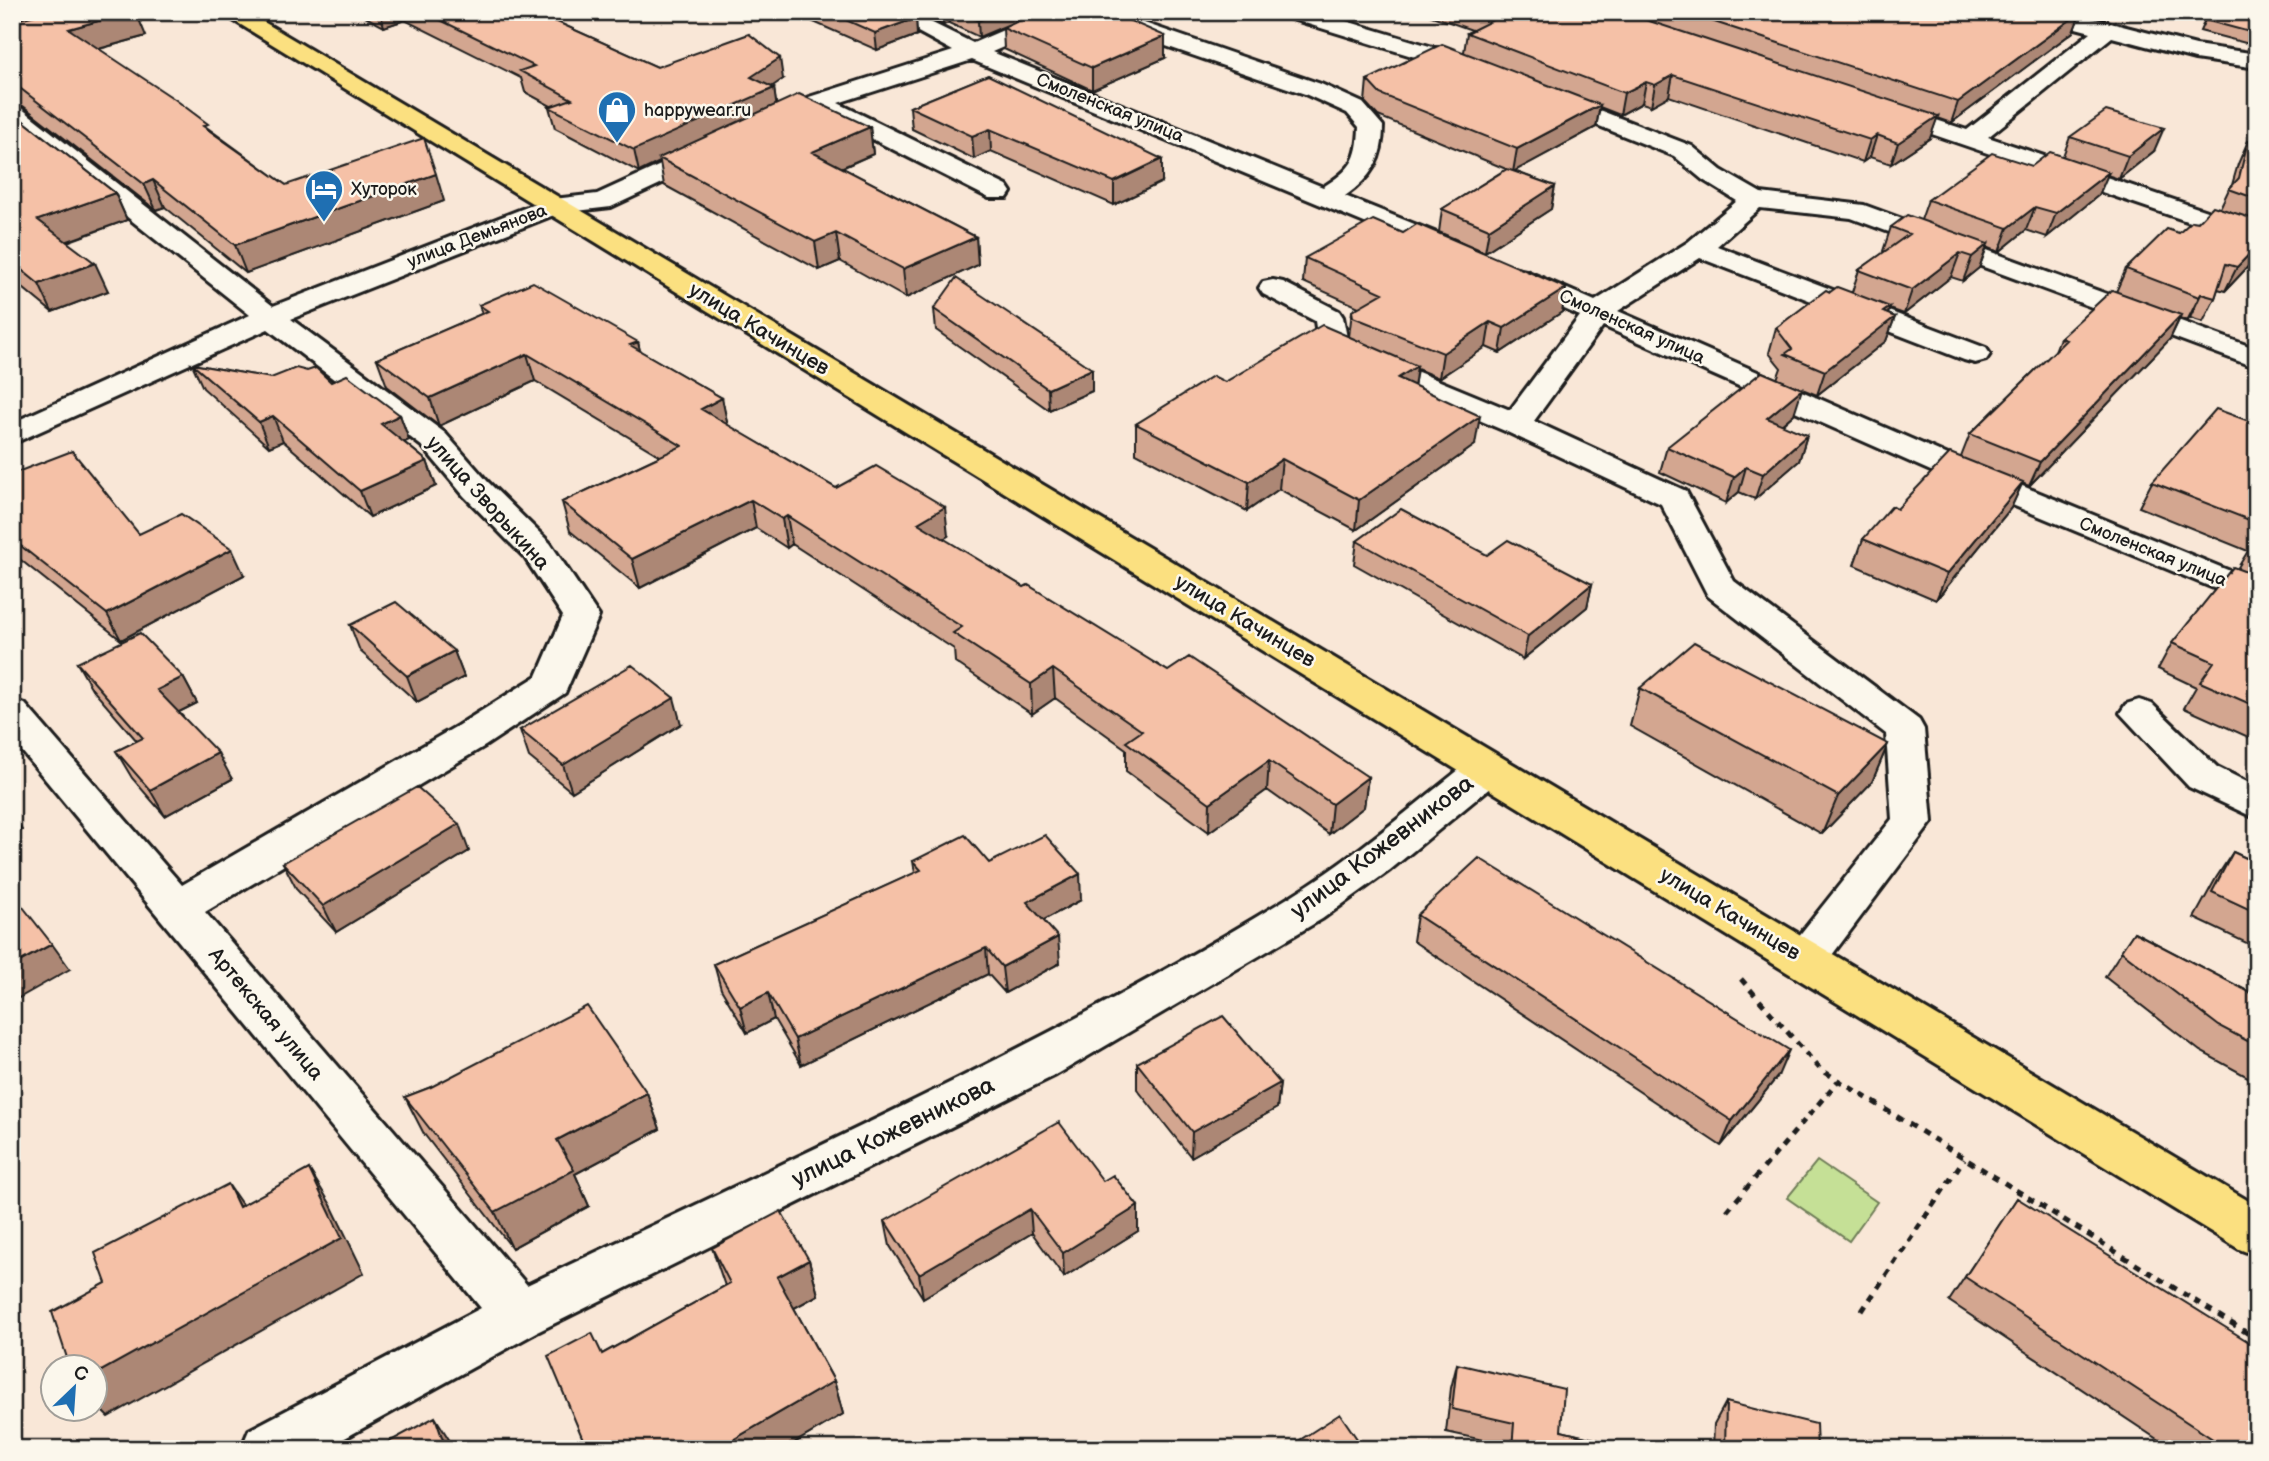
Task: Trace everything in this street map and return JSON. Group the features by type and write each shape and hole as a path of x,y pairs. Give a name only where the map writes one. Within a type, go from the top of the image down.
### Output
{"main road":[{"name":"улица Качинцев","path":"231,12 2257,1233"}],"street":[{"name":"Смоленская улица","path":"892,12 973,52 1326,196 1598,312 1953,469 2257,594"},
{"name":"улица Демьянова","path":"12,435 270,317 554,206 602,201 817,102 973,52 1064,12"},
{"path":"1089,12 1313,89 1354,108 1371,126 1371,153 1356,177 1326,196"},
{"path":"1293,12 1347,31 1424,48 1502,79"},
{"path":"2042,12 2195,52 2257,61"},
{"path":"1970,139 2107,30"},
{"path":"1528,89 1683,151 1712,175 1754,200 1855,211 2257,359"},
{"path":"817,102 998,192"},
{"path":"1865,104 2257,237"},
{"name":"улица Зворыкина","path":"12,113 270,317 434,440 476,489 538,551 581,616 552,684 471,736 177,908"},
{"path":"1516,424 1598,312 1698,248 1754,200"},
{"path":"1698,248 1975,354"},
{"path":"1273,288 1329,317 1334,348 1516,424 1675,498 1720,588 1905,729 1912,822 1805,960"},
{"name":"Артекская улица","path":"12,713 519,1315"},
{"path":"2139,713 2203,777 2257,804"},
{"name":"улица Кожевникова","path":"269,1449 519,1315 1040,1061 1307,907 1375,859 1488,768"}],"path":[{"path":"1738,976 1820,1069 2257,1339"},
{"path":"1727,1211 1838,1081"},
{"path":"1862,1311 1964,1159"}],"green space":[{"path":"1817,1161 1877,1202 1849,1241 1787,1198"}],"building":[{"path":"47,12 131,12 69,29 176,100 208,124 203,126 286,185 424,138 436,174 235,245 153,180 144,184 12,82 12,21"},
{"path":"424,12 535,12 657,67 749,34 780,58 751,77 774,88 634,150 549,107 572,99 520,71 534,66"},
{"path":"828,12 905,12 916,18 875,33"},
{"path":"961,12 998,12 978,21"},
{"path":"1039,12 1110,12 1165,36 1092,68 1003,28"},
{"path":"1481,12 1622,12 1938,116 1898,143 1877,135 1870,140 1673,75 1655,85 1646,82 1624,93 1467,33 1497,18"},
{"path":"1684,12 2081,12 1958,102"},
{"path":"2215,12 2257,12 2257,34 2205,20"},
{"path":"1442,44 1600,105 1517,149 1380,94 1367,80"},
{"path":"988,75 1162,159 1114,182 990,129 972,136 910,107"},
{"path":"799,94 870,127 812,152 976,237 903,269 836,233 815,242 659,158"},
{"path":"2106,111 2164,128 2128,156 2070,137"},
{"path":"12,112 115,193 38,220 95,263 39,284 12,262"},
{"path":"2248,141 2257,143 2257,199 2229,189 2239,178"},
{"path":"2050,152 2109,172 2056,213 2035,207 2008,228 1928,200 1992,153 2032,166"},
{"path":"1507,169 1555,186 1489,229 1442,209"},
{"path":"2213,206 2257,220 2257,246 2237,267 2226,264 2215,298 2201,294 2199,297 2126,269 2167,229 2179,233 2192,221 2198,222"},
{"path":"1907,215 1988,244 1972,257 1960,253 1912,290 1859,270 1909,234 1891,227"},
{"path":"1373,220 1403,233 1417,224 1566,288 1504,328 1490,322 1443,353 1353,317 1352,311 1383,293 1305,258"},
{"path":"956,278 1092,369 1048,389 934,309"},
{"path":"533,282 638,342 630,345 722,398 701,409 836,488 876,466 945,507 918,523 1024,587 1028,585 1168,671 1189,657 1368,777 1332,804 1269,761 1210,803 1126,742 1142,731 1053,669 1031,684 953,633 962,627 787,516 782,519 751,500 632,559 562,502 682,446 527,354 430,398 377,359 488,311 479,305"},
{"path":"1837,287 1890,307 1883,312 1895,317 1825,371 1785,354 1792,349 1776,328 1826,290 1830,292"},
{"path":"2112,290 2181,315 2040,462 1970,434 2066,340 2060,338"},
{"path":"1322,325 1417,366 1398,378 1480,416 1359,500 1282,459 1249,482 1136,424 1213,376 1225,382"},
{"path":"192,364 271,378 296,368 307,371 316,368 331,382 347,375 400,415 381,424 427,461 360,491 273,416 259,422"},
{"path":"1762,372 1802,389 1767,418 1807,435 1763,474 1746,467 1734,477 1667,447"},
{"path":"2216,409 2257,424 2257,523 2152,482"},
{"path":"72,451 139,534 181,514 232,549 107,614 12,539 12,474"},
{"path":"1950,453 2023,482 1947,574 1863,539 1892,506 1897,509"},
{"path":"1401,509 1487,555 1508,540 1592,584 1528,636 1357,541"},
{"path":"2257,537 2257,548 2251,545"},
{"path":"2233,567 2257,576 2257,707 2200,682 2214,662 2172,643"},
{"path":"396,602 454,651 407,676 350,625"},
{"path":"140,633 183,677 157,690 218,753 150,790 116,751 143,738 77,663"},
{"path":"1694,642 1888,744 1838,796 1640,688"},
{"path":"632,665 674,698 563,765 520,730"},
{"path":"417,787 459,824 323,906 283,863"},
{"path":"965,835 989,863 1045,835 1080,874 1027,902 1058,937 1002,967 986,948 795,1039 768,993 740,1007 714,964 921,870 913,861"},
{"path":"2233,852 2257,863 2257,913 2212,892"},
{"path":"1479,858 1789,1050 1732,1121 1417,915"},
{"path":"12,893 52,944 12,966"},
{"path":"2134,932 2257,996 2257,1046 2219,1026 2121,951"},
{"path":"587,1006 647,1093 557,1140 574,1170 495,1212 405,1097 431,1087"},
{"path":"1223,1016 1280,1083 1192,1132 1137,1063"},
{"path":"1059,1122 1103,1181 1113,1175 1138,1206 1063,1253 1030,1209 919,1274 885,1221"},
{"path":"309,1169 342,1238 108,1367 108,1352 65,1352 52,1312 106,1283 95,1253 228,1184 239,1207"},
{"path":"2017,1198 2257,1347 2257,1449 2228,1449 1965,1277"},
{"path":"781,1211 809,1260 777,1277 834,1381 717,1449 587,1449 548,1356 592,1333 602,1354 730,1283 712,1248"},
{"path":"1457,1364 1564,1389 1561,1431 1636,1449 1512,1449 1514,1423 1452,1409"},
{"path":"1726,1402 1816,1424 1817,1449 1725,1449"},
{"path":"1340,1414 1364,1449 1286,1449"},
{"path":"435,1417 446,1449 386,1449 385,1444"}],"place":[{"name":"happywear.ru","path":"617,144"},
{"name":"Хуторок","path":"324,223"}]}
